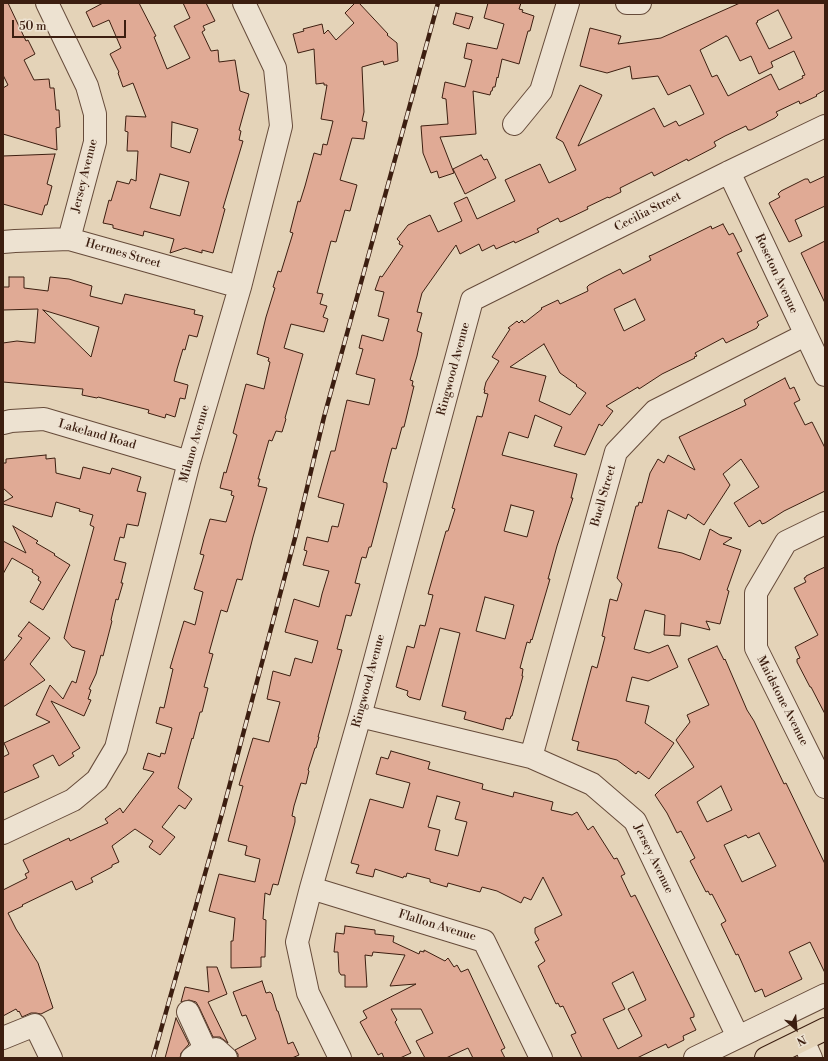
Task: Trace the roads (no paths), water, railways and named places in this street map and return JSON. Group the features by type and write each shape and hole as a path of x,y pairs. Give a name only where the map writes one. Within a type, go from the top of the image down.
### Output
{"main road":[{"path":"766,1058 807,1049 825,1029"}],"street":[{"name":"Jersey Avenue","path":"47,3 87,86 96,114 95,142 69,239"},
{"path":"514,124 541,90 568,3"},
{"path":"627,3 640,3"},
{"name":"Milano Avenue","path":"3,833 73,800 97,780 116,748 189,462 240,287 281,126 275,68 252,5"},
{"name":"Cecilia Street","path":"472,300 728,172 825,126"},
{"name":"Roseton Avenue","path":"728,172 825,375"},
{"name":"Hermes Street","path":"3,242 69,239 240,287"},
{"name":"Ringwood Avenue","path":"340,1058 308,994 297,942 360,716 472,300"},
{"name":"Buell Street","path":"531,757 616,452 655,411 805,335"},
{"name":"Lakeland Road","path":"3,423 11,421 44,419 189,462"},
{"name":"Maidstone Avenue","path":"825,523 786,542 756,593 756,648 825,787"},
{"name":"Jersey Avenue","path":"360,716 531,757 592,784 635,821 738,1037"},
{"name":"Flallon Avenue","path":"311,888 484,941 541,1058"},
{"path":"695,1058 825,995"},
{"path":"188,1012 199,1055 216,1049 226,1058"},
{"path":"3,1038 35,1025 51,1058"}],"railway":[{"path":"153,1058 223,810 295,538 324,417 438,3"}]}
